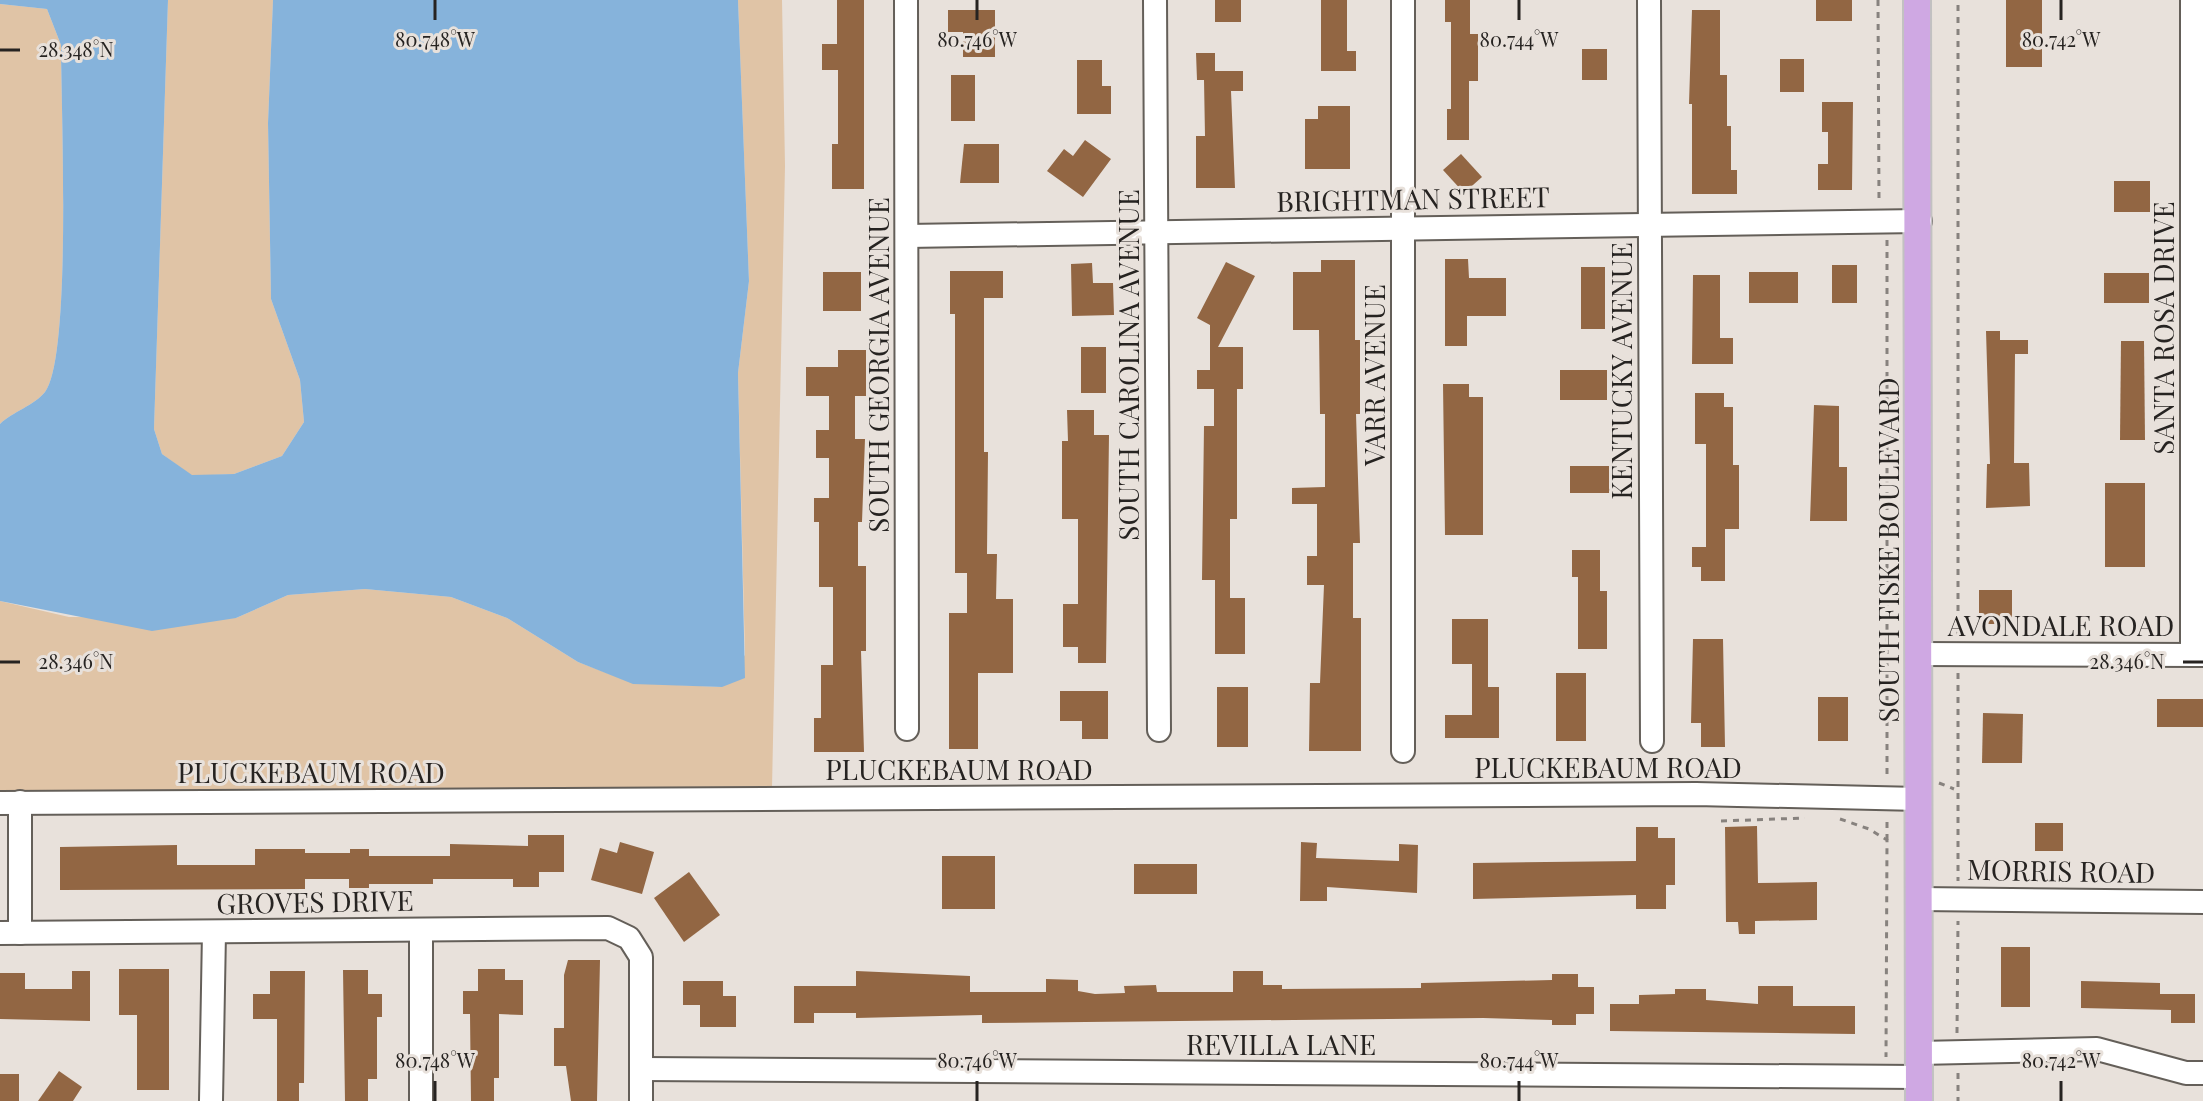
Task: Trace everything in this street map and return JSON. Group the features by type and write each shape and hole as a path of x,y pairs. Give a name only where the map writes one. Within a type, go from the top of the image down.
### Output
{"main road":[{"name":"SOUTH FISKE BOULEVARD","path":"1917,0 1920,221 1919,1077"}],"street":[{"name":"SOUTH GEORGIA AVENUE","path":"906,0 907,729"},
{"name":"SOUTH CAROLINA AVENUE","path":"1155,0 1159,730"},
{"name":"VARR AVENUE","path":"1403,0 1403,751"},
{"name":"KENTUCKY AVENUE","path":"1649,0 1652,741"},
{"name":"SANTA ROSA DRIVE","path":"2192,0 2198,655"},
{"name":"BRIGHTMAN STREET","path":"907,236 1920,221"},
{"name":"AVONDALE ROAD","path":"1919,654 2198,655"},
{"name":"PLUCKEBAUM ROAD","path":"10,802 1680,794 1919,799"},
{"path":"10,802 10,933"},
{"name":"MORRIS ROAD","path":"1919,899 2203,902"},
{"name":"GROVES DRIVE","path":"10,933 608,928 629,938 641,957 642,1069"},
{"path":"421,930 421,1101"},
{"path":"211,1101 214,932"},
{"name":"REVILLA LANE","path":"642,1069 1919,1077 1958,1052 2097,1049 2186,1073 2203,1073"},
{"path":"641,1101 642,1069"}],"path":[{"path":"1878,0 1879,209 1887,237 1888,358 1886,1076"},
{"path":"1958,0 1958,638"},
{"path":"1958,671 1958,1101"},
{"path":"1835,817 1869,829 1887,840"},
{"path":"1721,821 1808,818"}],"shaded area":[{"path":"168,0 273,0 268,123 271,299 300,380 304,422 282,456 234,474 192,476 162,454 154,429"},
{"path":"738,0 782,0 785,166 772,788 0,792 0,601 69,617 236,618 288,595 365,589 451,597 507,618 578,662 633,683 721,687 745,655 738,373 749,281"},
{"path":"0,4 47,9 61,45 63,228 59,331 53,369 41,397 0,424"}],"water":[{"path":"0,0 168,0 154,429 162,454 192,475 234,474 282,456 304,422 300,380 271,299 268,123 273,0 738,0 749,281 738,373 745,678 722,687 633,684 578,662 507,618 451,597 365,589 288,595 236,618 152,631 0,601 0,424 41,397 53,369 59,331 63,228 61,45 47,9 0,4"}],"building":[{"path":"837,0 864,0 864,189 832,189 832,144 838,144 838,70 822,70 822,44 837,44"},
{"path":"1215,0 1241,0 1241,22 1215,22"},
{"path":"1321,0 1347,0 1347,51 1356,51 1356,71 1321,71"},
{"path":"1445,0 1470,0 1470,34 1478,34 1478,81 1469,81 1469,140 1447,140 1447,109 1451,109 1451,22 1445,22"},
{"path":"1816,0 1852,0 1852,21 1816,21"},
{"path":"2006,0 2042,0 2042,67 2006,67"},
{"path":"948,10 995,10 995,57 963,57 963,32 948,32"},
{"path":"1692,10 1720,10 1720,75 1727,75 1727,126 1731,126 1731,170 1737,170 1737,194 1692,194 1692,104 1689,104"},
{"path":"1582,49 1607,49 1607,80 1582,80"},
{"path":"1196,53 1215,53 1215,71 1243,71 1243,91 1231,91 1235,188 1196,188 1196,136 1205,136 1204,80 1197,80"},
{"path":"1780,59 1804,59 1804,92 1780,92"},
{"path":"1077,60 1102,60 1102,86 1111,86 1111,114 1077,114"},
{"path":"951,75 975,75 975,121 951,121"},
{"path":"1822,102 1853,102 1852,190 1818,190 1818,164 1828,164 1828,132 1822,132"},
{"path":"1318,106 1350,106 1350,169 1305,169 1305,119 1318,119"},
{"path":"1085,140 1111,159 1083,197 1047,171 1064,149 1073,156"},
{"path":"964,144 999,144 999,183 960,183"},
{"path":"1461,154 1482,177 1464,193 1443,170"},
{"path":"2114,181 2150,181 2150,212 2114,212"},
{"path":"1445,259 1468,259 1469,278 1506,278 1506,316 1467,316 1467,346 1445,346"},
{"path":"1321,260 1355,260 1355,340 1360,340 1360,414 1356,414 1360,543 1353,543 1353,618 1361,618 1361,751 1309,751 1310,683 1320,683 1324,585 1307,585 1307,556 1317,556 1317,504 1292,504 1292,488 1325,487 1325,414 1320,414 1319,330 1293,330 1293,272 1321,272"},
{"path":"1226,262 1255,276 1218,347 1243,347 1243,389 1237,389 1237,519 1230,519 1230,598 1245,598 1245,654 1215,654 1215,580 1202,580 1204,426 1214,426 1214,389 1197,389 1197,370 1210,370 1210,325 1197,318"},
{"path":"1092,263 1093,283 1113,283 1114,315 1072,316 1071,264"},
{"path":"1832,265 1857,265 1857,303 1832,303"},
{"path":"1581,267 1605,267 1605,329 1581,329"},
{"path":"950,271 1003,271 1003,298 984,298 984,452 988,452 987,554 997,554 996,599 1013,599 1013,673 978,673 978,749 949,749 949,613 967,613 967,573 955,573 955,314 950,314"},
{"path":"823,272 861,272 861,311 823,311"},
{"path":"1749,272 1798,272 1798,303 1749,303"},
{"path":"2104,273 2149,273 2149,303 2104,303"},
{"path":"1693,275 1720,275 1720,338 1733,338 1733,364 1692,364"},
{"path":"1986,331 2000,331 2000,340 2028,340 2028,354 2015,354 2014,463 2029,463 2030,506 1986,508 1987,464 1990,464"},
{"path":"2121,341 2144,341 2145,440 2120,440"},
{"path":"1081,347 1106,347 1106,393 1081,393"},
{"path":"838,350 866,350 866,396 855,396 855,439 865,439 862,522 858,522 858,566 866,566 866,651 861,651 864,752 814,752 814,718 821,718 821,665 833,665 833,587 819,587 819,522 814,522 814,498 829,498 829,458 816,458 816,430 829,430 829,396 806,396 806,367 838,367"},
{"path":"1560,370 1607,370 1607,400 1560,400"},
{"path":"1443,384 1469,384 1469,397 1483,397 1483,535 1445,535"},
{"path":"1695,393 1724,393 1724,407 1733,407 1733,465 1739,465 1739,529 1725,529 1725,581 1701,581 1701,567 1692,567 1692,547 1706,547 1706,444 1695,444"},
{"path":"1814,405 1839,406 1839,467 1847,467 1847,521 1810,521"},
{"path":"1067,410 1094,410 1094,435 1109,435 1106,663 1078,663 1078,647 1063,647 1063,604 1078,604 1078,519 1062,519 1062,441 1068,441"},
{"path":"1570,466 1610,466 1610,493 1570,493"},
{"path":"2105,483 2145,483 2145,567 2105,567"},
{"path":"1572,550 1600,550 1600,591 1607,591 1607,649 1578,649 1578,577 1572,577"},
{"path":"1979,590 2012,590 2012,624 1979,624"},
{"path":"1452,619 1488,619 1488,687 1499,687 1499,738 1445,738 1445,715 1472,715 1472,664 1452,664"},
{"path":"1693,639 1723,639 1725,747 1701,747 1701,723 1691,723"},
{"path":"1556,673 1586,673 1586,741 1556,741"},
{"path":"1217,687 1248,687 1248,747 1217,747"},
{"path":"1060,691 1108,691 1108,739 1082,739 1082,721 1060,721"},
{"path":"1818,697 1848,697 1848,741 1818,741"},
{"path":"2157,699 2203,699 2203,727 2157,727"},
{"path":"1983,713 2023,714 2022,763 1982,763"},
{"path":"2035,823 2063,823 2063,851 2035,851"},
{"path":"1757,826 1758,883 1817,882 1817,920 1755,921 1755,934 1739,934 1738,922 1726,922 1725,827"},
{"path":"1636,827 1658,827 1658,838 1675,838 1675,885 1666,885 1666,909 1636,909 1636,895 1473,899 1473,863 1636,861"},
{"path":"528,835 564,835 564,872 539,872 539,887 513,887 513,879 433,879 433,884 369,884 369,888 349,888 349,879 305,879 305,889 60,890 60,847 177,845 177,865 255,865 255,849 350,853 350,849 369,849 369,856 450,856 450,844 528,846"},
{"path":"620,842 654,852 642,894 591,880 600,848 617,853"},
{"path":"1301,842 1317,843 1316,858 1399,861 1399,844 1418,845 1417,893 1327,887 1327,901 1300,901"},
{"path":"942,856 995,856 995,909 942,909"},
{"path":"1134,864 1197,864 1197,894 1134,894"},
{"path":"689,872 720,915 684,942 654,898"},
{"path":"2001,947 2030,947 2030,1007 2001,1007"},
{"path":"568,960 600,960 597,1101 571,1101 566,1066 554,1066 554,1028 564,1028 564,975"},
{"path":"119,969 169,969 169,1090 137,1090 137,1015 119,1015"},
{"path":"478,969 505,969 505,980 523,980 523,1015 499,1014 499,1078 494,1078 494,1101 471,1101 470,1014 463,1014 463,991 478,991"},
{"path":"343,970 368,970 368,994 382,994 382,1017 377,1017 377,1079 368,1079 368,1101 345,1101"},
{"path":"72,971 90,971 90,1021 0,1019 0,973 25,973 25,989 72,989"},
{"path":"270,971 305,971 304,1083 299,1083 299,1101 277,1101 277,1019 253,1019 253,994 270,994"},
{"path":"856,971 970,976 970,992 1046,992 1046,979 1078,980 1078,991 1095,994 1125,993 1124,986 1156,985 1157,992 1233,992 1233,971 1263,971 1263,985 1282,985 1282,989 1421,988 1421,983 1552,980 1552,974 1578,974 1578,987 1594,987 1594,1014 1576,1014 1576,1025 1552,1025 1552,1020 1483,1018 982,1023 982,1015 856,1018 856,1013 814,1013 814,1023 794,1023 794,986 856,986"},
{"path":"683,981 723,981 723,996 736,996 736,1027 700,1027 700,1005 683,1005"},
{"path":"2081,981 2160,983 2160,994 2195,994 2195,1023 2171,1023 2171,1010 2081,1008"},
{"path":"1758,986 1793,986 1793,1006 1855,1006 1855,1034 1610,1031 1610,1004 1639,1004 1639,995 1675,994 1675,989 1706,989 1706,1000 1758,1004"},
{"path":"59,1071 82,1087 73,1101 38,1101"},
{"path":"0,1074 19,1074 19,1101 0,1101"}]}
